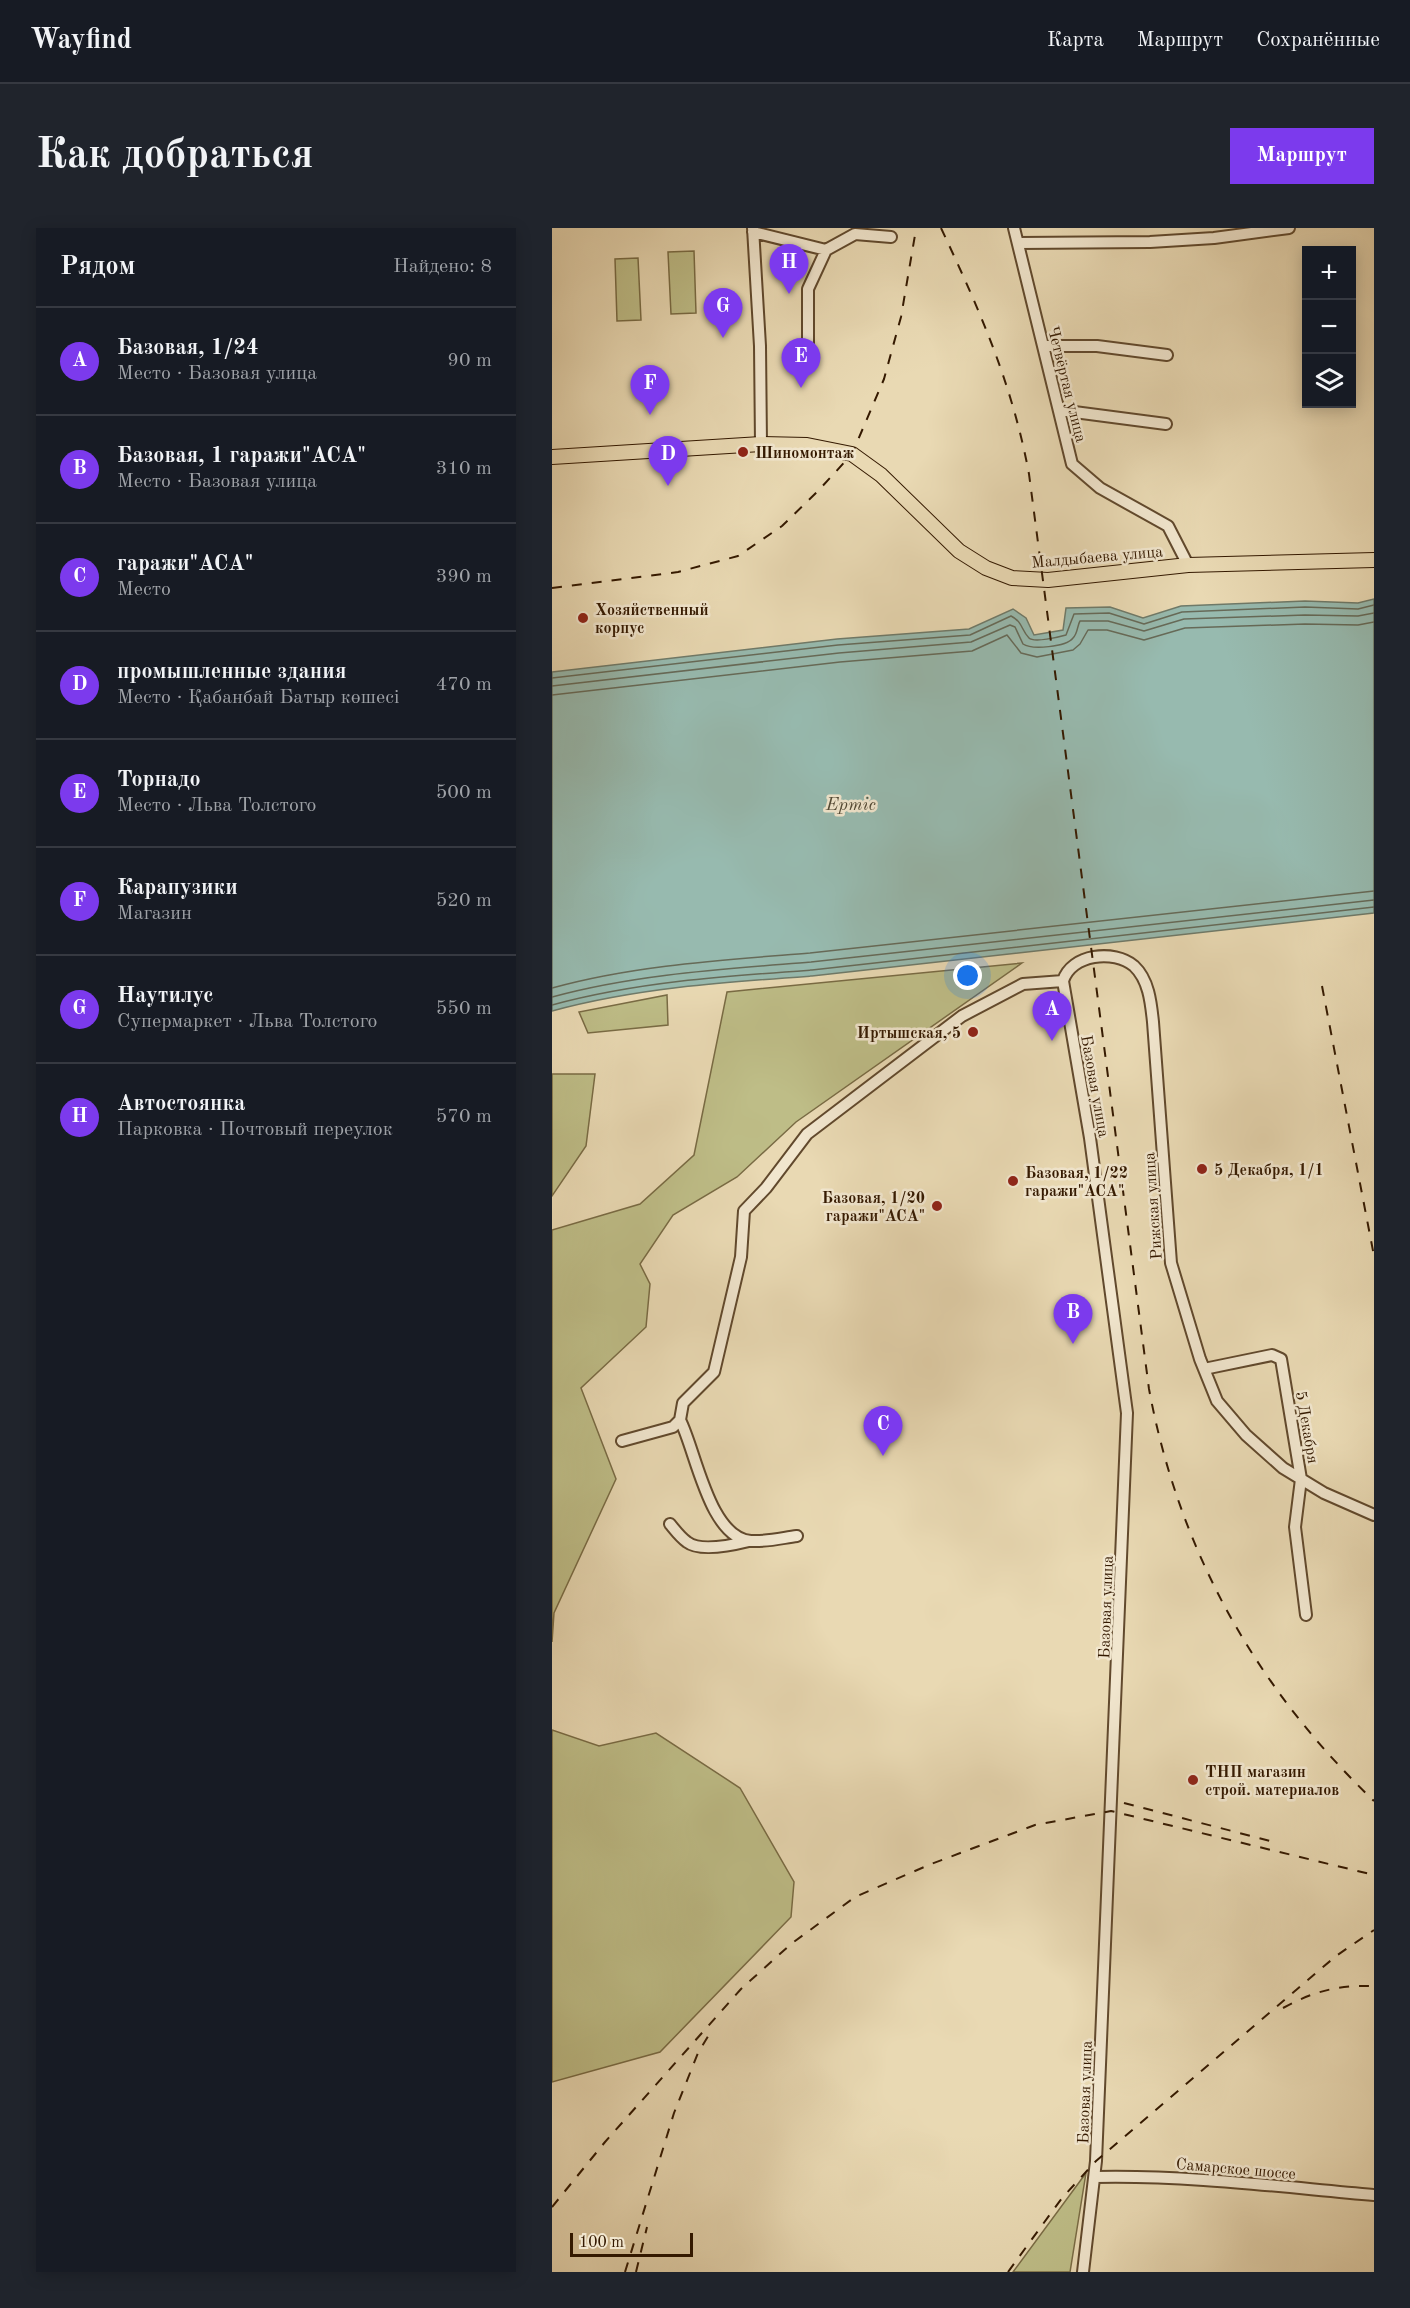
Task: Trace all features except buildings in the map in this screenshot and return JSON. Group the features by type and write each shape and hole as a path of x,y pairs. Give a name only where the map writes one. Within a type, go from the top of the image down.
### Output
{"main road":[{"name":"Малдыбаева улица","path":"552,457 761,444 807,445 852,454 881,475 959,551 986,568 1012,578 1048,580 1188,565 1374,560"}],"street":[{"name":"Четвёртая улица","path":"1014,228 1072,464 1100,488 1168,526 1188,565"},
{"path":"1019,243 1150,242 1214,238 1289,228"},
{"path":"761,444 760,346 753,230 826,250"},
{"path":"808,343 808,289 826,250 848,233 891,237"},
{"path":"1043,346 1097,346 1167,355"},
{"path":"1059,410 1166,424"},
{"name":"Рижская улица","path":"1063,981 1066,971 1075,964 1087,959 1111,956 1135,967 1149,995 1153,1022 1170,1263 1204,1369 1217,1401 1246,1435 1283,1468 1324,1493 1374,1515"},
{"path":"622,1441 673,1427 680,1420 683,1403 714,1372 741,1257 744,1211 766,1188 807,1134 962,1016 1023,984 1063,981"},
{"name":"Базовая улица","path":"1063,981 1090,1138 1127,1413 1095,2177 1083,2272"},
{"name":"5 Декабря","path":"1204,1369 1272,1355 1281,1359 1301,1479 1295,1527 1306,1615"},
{"path":"680,1420 706,1494 717,1517 731,1531 749,1541"},
{"path":"670,1524 688,1544 708,1547 797,1536"},
{"name":"Самарское шоссе","path":"1095,2177 1139,2176 1374,2195"}],"shaded area":[{"path":"694,251 696,313 671,314 668,252"},
{"path":"638,258 641,320 617,321 615,259"},
{"path":"1022,963 796,1122 737,1177 673,1215 640,1264 650,1284 646,1327 581,1388 616,1479 554,1613 552,1642 552,1230 640,1204 694,1155 727,992"},
{"path":"667,995 668,1025 588,1033 579,1012"},
{"path":"552,1074 595,1074 586,1146 552,1196"},
{"path":"552,1730 599,1746 656,1733 740,1788 794,1882 791,1917 660,2052 552,2082"},
{"path":"1086,2173 1070,2272 1013,2272"}],"water":[{"name":"Ертіс","path":"1374,599 1374,913 812,976 681,987 648,991 552,1011 552,672 837,639 969,629 1013,609 1026,618 1034,635 1063,630 1066,608 1110,607 1143,618 1181,606 1305,601 1358,603"}],"railway":[{"path":"552,588 678,572 738,556 782,526 818,491 852,454 884,379 901,317 915,235 913,228"},
{"path":"941,228 969,289 1004,378 1014,409 1029,474 1149,1389 1162,1449 1180,1506 1202,1561 1228,1613 1259,1664 1293,1712 1374,1801"},
{"path":"1322,986 1374,1256"},
{"path":"1124,1803 1278,1843"},
{"path":"552,2207 605,2142 741,1989 791,1944 855,1897 931,1864 1035,1825 1111,1811 1374,1875"},
{"path":"1008,2272 1062,2198 1096,2161 1336,1956 1374,1930"},
{"path":"1283,2008 1305,1997 1327,1990 1374,1986"},
{"path":"625,2272 674,2113 698,2053 710,2033"},
{"path":"636,2272 647,2227"}],"place":[{"name":"Автостоянка","path":"789,294"},
{"name":"Наутилус","path":"723,338"},
{"name":"Торнадо","path":"801,388"},
{"name":"Карапузики","path":"650,415"},
{"name":"Шиномонтаж","path":"743,452"},
{"name":"промышленные здания","path":"668,486"},
{"name":"Хозяйственный корпус","path":"583,618"},
{"name":"Иртышская, 5","path":"973,1032"},
{"name":"Базовая, 1/24","path":"1052,1041"},
{"name":"5 Декабря, 1/1","path":"1202,1169"},
{"name":"Базовая, 1/22 гаражи\"ACА\"","path":"1013,1181"},
{"name":"Базовая, 1/20 гаражи\"ACА\"","path":"937,1206"},
{"name":"Базовая, 1 гаражи\"ACА\"","path":"1073,1344"},
{"name":"гаражи\"ACА\"","path":"883,1456"},
{"name":"ТНП магазин строй. материалов","path":"1193,1780"}]}
